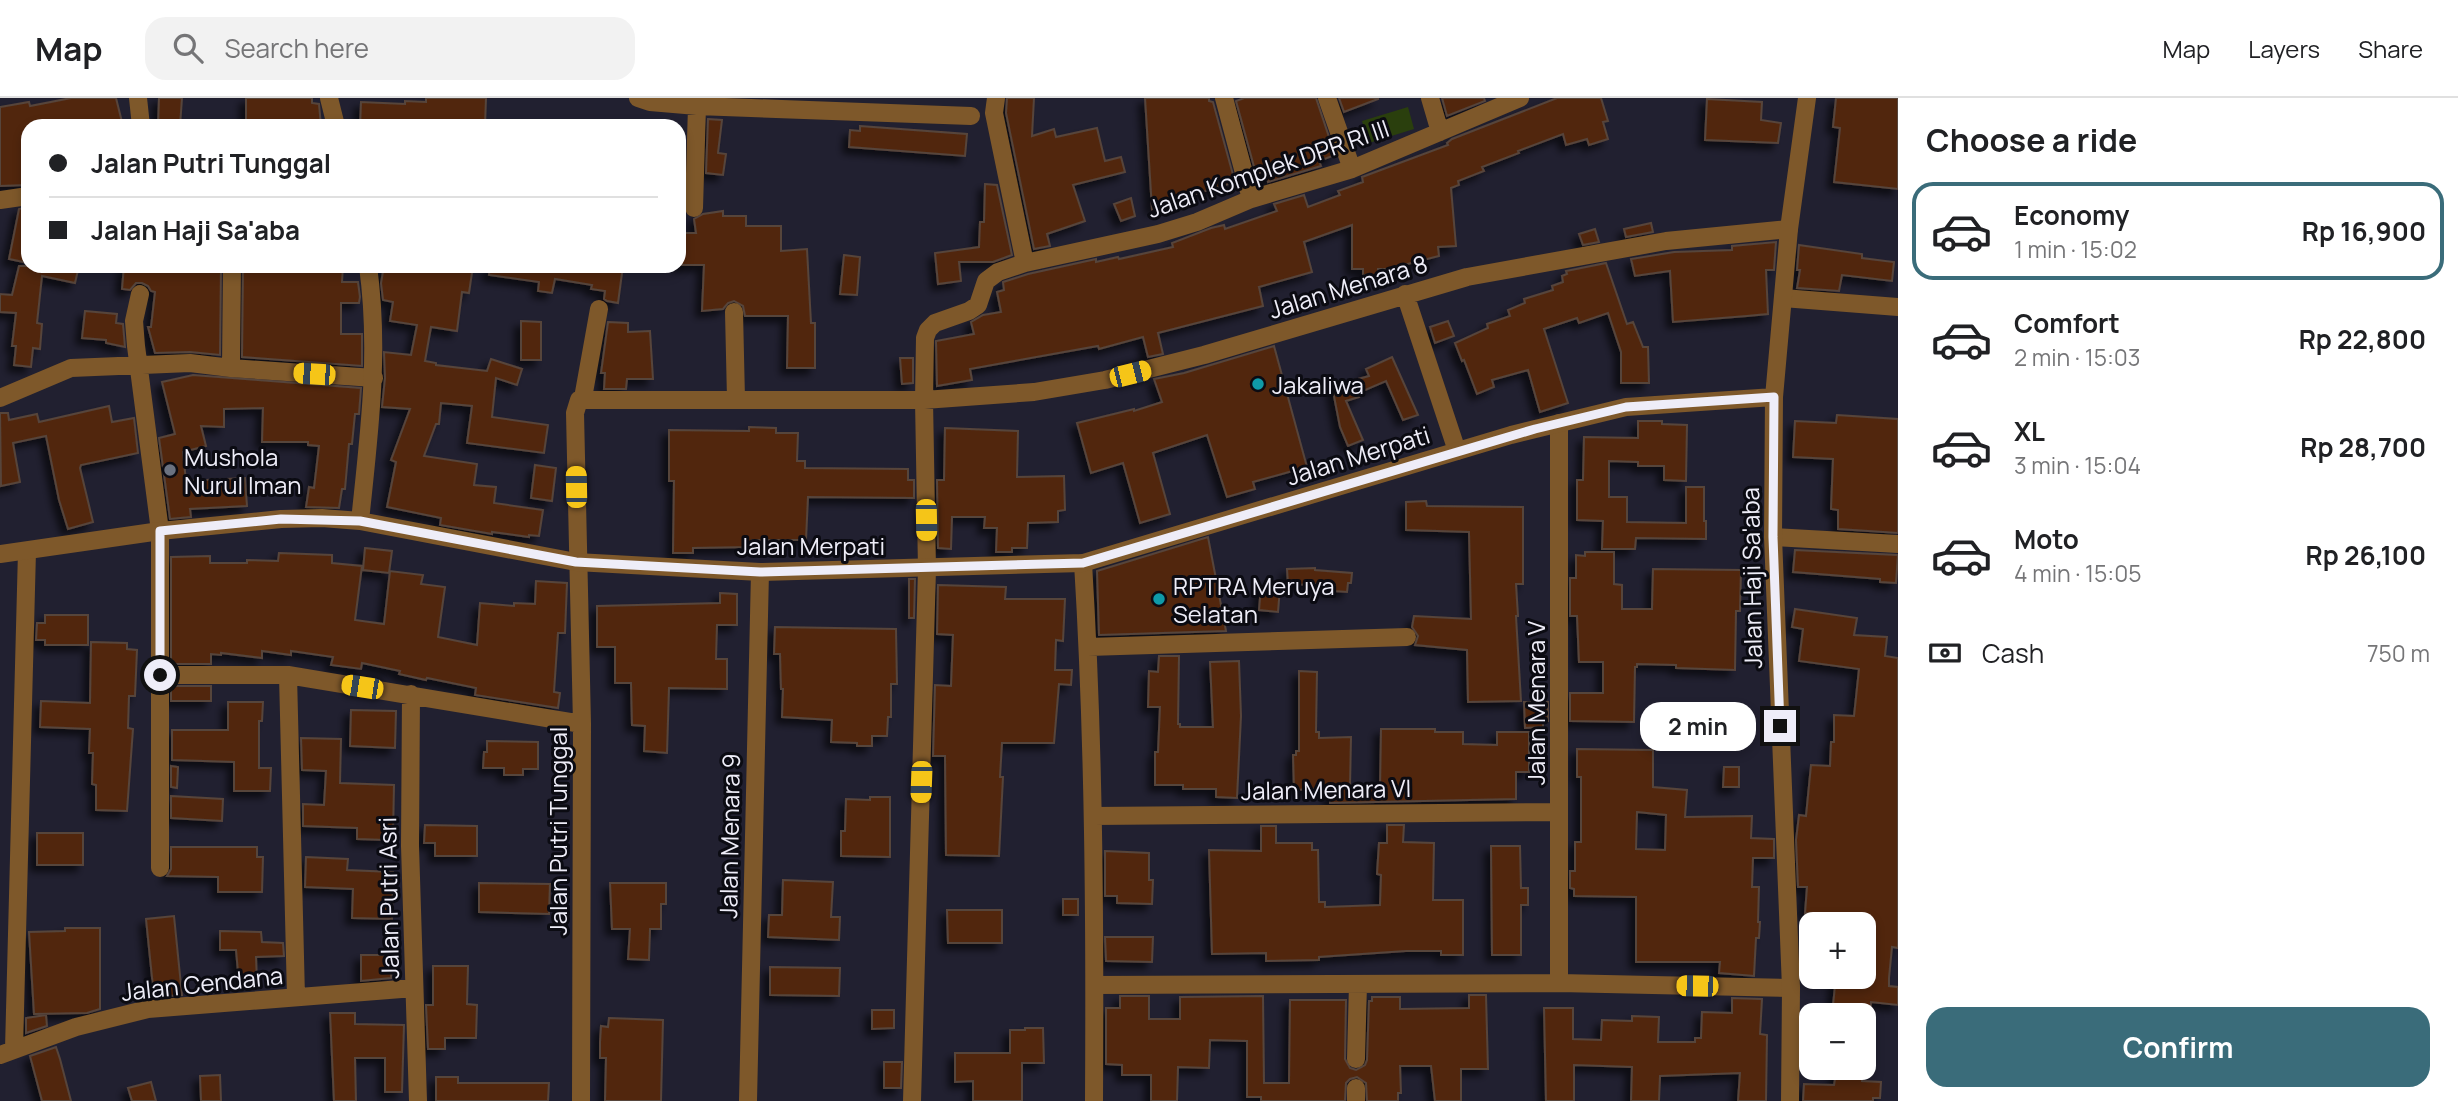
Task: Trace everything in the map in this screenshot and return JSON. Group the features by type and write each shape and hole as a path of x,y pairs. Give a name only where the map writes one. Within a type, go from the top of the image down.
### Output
{"street":[{"path":"138,98 140,119"},
{"path":"330,98 334,119"},
{"path":"638,98 650,102 819,104 971,116"},
{"path":"996,98 994,113 1025,263"},
{"path":"1224,98 1251,199"},
{"path":"1327,98 1352,169"},
{"path":"1430,98 1440,132"},
{"name":"Jalan Komplek DPR RI III","path":"924,400 925,338 928,330 935,323 978,305 986,281 998,272 1025,263 1158,234 1196,222 1251,199 1352,169 1520,98"},
{"name":"Jalan Haji Sa'aba","path":"1790,1101 1791,988 1773,537 1774,397 1789,229 1807,98"},
{"path":"695,208 702,103"},
{"path":"0,200 21,198"},
{"name":"Jalan Menara 8","path":"583,398 924,400 1034,392 1105,380 1204,355 1467,277 1665,241 1789,229"},
{"path":"231,368 232,273"},
{"path":"360,521 374,377 374,331 369,273"},
{"path":"140,294 134,321 160,531 160,868"},
{"path":"1405,294 1457,451"},
{"path":"1783,298 1898,307"},
{"name":"Jalan Putri Tunggal","path":"581,1101 582,724 576,562 575,413 576,404 583,398 599,310"},
{"path":"734,312 736,399"},
{"path":"0,398 71,368 140,364 190,362 231,368 374,377"},
{"name":"Jalan Merpati","path":"0,554 160,531 281,519 360,521 576,562 760,572 1083,563 1559,423 1626,407 1774,397"},
{"path":"912,1101 927,569 924,400"},
{"name":"Jalan Menara V","path":"1559,423 1559,983"},
{"path":"1773,537 1898,544"},
{"path":"7,1052 27,551"},
{"path":"1083,563 1093,816 1094,1101"},
{"name":"Jalan Menara 9","path":"748,1101 760,572"},
{"path":"1088,647 1407,637"},
{"path":"160,675 288,675 582,724"},
{"path":"288,675 296,997"},
{"name":"Jalan Putri Asri","path":"411,694 410,846 418,1101"},
{"name":"Jalan Menara VI","path":"1093,816 1559,811"},
{"path":"1095,985 1559,983 1791,988"},
{"path":"1356,1059 1358,984"},
{"name":"Jalan Cendana","path":"7,1052 76,1027 148,1009 415,988"}],"green space":[{"path":"1408,107 1414,129 1369,143 1362,121"}],"building":[{"path":"71,98 116,98 121,119 21,119 21,185 0,186 0,107 29,102 30,106"},
{"path":"159,98 182,98 180,119 158,119"},
{"path":"246,98 312,98 312,103 319,104 320,119 246,119"},
{"path":"426,98 486,98 485,119 360,119 361,102 426,102"},
{"path":"1007,98 1034,98 1032,136 1054,129 1056,137 1097,128 1105,161 1121,157 1125,172 1073,185 1085,221 1047,234 1050,246 1034,249 1006,113"},
{"path":"1145,98 1209,98 1209,101 1213,102 1235,182 1192,195 1193,197 1170,206 1169,203 1152,209"},
{"path":"1244,98 1316,98 1335,155 1319,161 1321,166 1268,182 1264,171 1256,174 1236,101"},
{"path":"1339,98 1378,98 1378,99 1344,112"},
{"path":"1442,98 1484,98 1485,101 1447,116"},
{"path":"1557,98 1601,98 1608,121 1603,122 1608,139 1589,145 1587,139 1566,145 1563,134 1482,167 1484,171 1458,181 1459,185 1451,188 1456,246 1438,247 1439,256 1378,269 1378,275 1363,275 1363,269 1352,269 1352,225 1304,242 1312,272 1259,287 1263,306 1158,333 1163,354 1148,357 1143,337 1099,349 1098,346 970,369 972,380 937,386 936,341 974,334 971,322 983,315 1001,312 997,292 1004,290 1003,282 1096,259 1096,262 1118,257 1119,259 1173,247 1172,243 1211,228 1224,225 1225,229 1277,211 1274,204 1304,195 1308,207 1340,195 1338,191 1363,182 1362,177 1448,145 1452,139"},
{"path":"1836,98 1898,98 1898,189 1834,182 1840,128 1833,127"},
{"path":"1707,99 1762,102 1761,120 1781,123 1778,143 1705,140"},
{"path":"708,119 722,120 718,153 726,154 723,175 706,173"},
{"path":"860,126 967,134 965,156 849,147 850,130 860,131"},
{"path":"985,184 997,185 1012,255 993,262 959,262 961,281 938,284 935,253 979,247 980,222 984,222"},
{"path":"1131,198 1135,216 1121,221 1114,204"},
{"path":"21,209 21,262 9,259"},
{"path":"723,211 723,216 746,216 746,226 781,226 781,251 807,249 811,323 815,323 815,368 787,368 788,316 745,316 743,306 734,301 723,309 702,311 704,265 686,265 686,233 696,233 694,219 703,214"},
{"path":"1651,223 1653,232 1626,237 1624,229"},
{"path":"1595,229 1599,242 1583,245 1579,234"},
{"path":"1776,242 1774,270 1766,270 1768,314 1673,322 1670,271 1635,276 1631,259 1674,252 1732,250 1732,246"},
{"path":"1799,245 1862,254 1862,258 1894,262 1892,281 1842,275 1839,291 1797,288 1800,270 1797,270"},
{"path":"844,255 860,257 857,295 840,294"},
{"path":"1606,263 1627,324 1633,322 1643,347 1648,347 1649,383 1621,383 1621,352 1608,313 1579,323 1577,318 1544,329 1568,403 1540,412 1528,370 1492,380 1494,387 1477,394 1455,343 1488,328 1487,324 1510,316 1508,310 1525,303 1524,299 1553,290 1552,286 1563,282 1562,276 1567,274 1566,271"},
{"path":"19,266 21,273 77,273 75,283 42,276 37,323 42,324 40,349 33,348 31,367 14,365 16,346 12,346 16,313 0,312 0,294 12,295"},
{"path":"123,273 221,273 220,355 155,353 148,327 151,327 155,292 142,283 136,283 130,290 122,289"},
{"path":"243,273 343,273 342,282 358,282 359,303 341,303 341,334 362,334 362,366 242,357"},
{"path":"383,273 472,273 469,293 462,292 457,331 431,327 425,361 436,365 487,371 491,359 522,369 517,385 496,378 492,417 548,425 544,453 467,443 472,406 441,403 439,424 436,424 424,456 477,464 474,485 496,487 494,503 543,510 539,536 492,534 440,525 441,518 387,507 396,462 391,460 410,409 382,407 384,352 411,355 417,325 390,321 393,302 383,300"},
{"path":"622,273 618,303 604,299 605,291 591,289 592,285 555,279 552,293 538,291 539,282 489,275"},
{"path":"85,311 117,314 116,323 123,324 125,347 106,343 106,340 82,338"},
{"path":"521,321 541,322 541,360 521,360"},
{"path":"1448,321 1454,336 1435,343 1430,327"},
{"path":"608,322 628,323 628,332 650,331 653,379 627,379 626,389 604,389 605,373 601,373"},
{"path":"1274,346 1307,467 1253,482 1255,489 1227,497 1207,435 1153,453 1170,514 1140,523 1123,463 1091,473 1077,423 1162,402 1154,379 1184,373"},
{"path":"1392,357 1418,415 1403,420 1386,381 1358,393 1359,397 1346,401 1363,440 1348,446 1340,427 1332,386 1369,376 1366,369"},
{"path":"900,358 913,358 913,383 902,384"},
{"path":"193,375 361,388 359,414 355,414 345,489 342,489 339,508 306,507 309,487 314,488 319,446 308,445 308,442 262,442 263,408 224,409 224,427 201,426 206,446 183,452 186,481 245,478 247,506 190,509 191,517 170,519 159,438 175,434 162,382"},
{"path":"109,406 112,422 134,418 138,453 81,465 93,522 68,529 46,436 13,443 20,482 1,486 0,413 8,413 9,420 37,414 39,422"},
{"path":"1837,415 1898,419 1898,533 1838,529 1838,510 1831,509 1833,459 1793,457 1795,421 1836,423"},
{"path":"1638,421 1687,425 1686,481 1664,480 1664,466 1638,466 1638,462 1609,461 1609,497 1627,497 1627,522 1686,523 1686,487 1704,487 1706,539 1636,538 1635,549 1602,549 1603,521 1577,520 1577,480 1583,480 1584,437 1638,438"},
{"path":"749,427 776,428 776,433 798,433 797,461 805,461 805,468 908,469 908,480 914,480 914,498 808,497 806,540 752,540 752,547 693,548 693,553 673,553 674,481 669,481 669,430 749,431"},
{"path":"945,428 1018,431 1017,477 1064,476 1065,510 1058,511 1058,522 1028,523 1027,548 996,552 997,528 984,528 985,517 952,517 951,549 938,548 937,480 944,480"},
{"path":"535,465 556,468 552,501 531,498"},
{"path":"1426,501 1427,506 1523,507 1523,584 1516,584 1521,701 1468,702 1467,650 1415,645 1418,636 1412,627 1414,616 1471,619 1469,532 1406,530 1406,502"},
{"name":"RPTRA Meruya Selatan","path":"1208,537 1226,631 1099,635 1097,571"},
{"path":"365,548 392,551 389,573 363,570"},
{"path":"1795,550 1898,555 1896,583 1880,582 1880,579 1793,572"},
{"path":"1585,552 1614,552 1614,584 1622,585 1622,609 1652,609 1653,569 1741,570 1740,611 1736,611 1735,670 1637,664 1634,722 1570,721 1570,693 1603,693 1603,662 1579,662 1577,616 1570,616 1570,578 1576,578 1576,555 1585,556"},
{"path":"279,553 332,555 332,563 362,566 355,620 384,624 390,571 423,575 421,584 445,587 438,637 477,645 480,603 514,606 514,603 535,604 536,581 567,583 565,633 558,633 554,692 560,693 558,708 475,695 476,688 427,678 426,680 362,663 361,669 331,665 333,657 291,651 291,655 262,651 262,658 211,654 211,664 171,664 171,557 210,556 210,563 247,563 247,560 278,561"},
{"path":"1315,568 1352,573 1347,592 1319,590 1320,584 1288,585 1287,569"},
{"path":"909,579 915,579 914,618 909,618"},
{"path":"938,585 1006,587 1005,599 1065,599 1063,641 1056,640 1055,670 1072,670 1071,685 1059,684 1054,743 1002,743 999,856 946,855 945,756 933,756 935,685 951,686 953,635 937,634"},
{"path":"1261,586 1280,588 1278,612 1259,610"},
{"path":"720,593 737,594 737,625 717,625 716,659 727,659 727,689 669,688 667,753 644,751 645,726 632,725 631,683 615,683 615,647 597,647 597,606 720,603"},
{"path":"1795,609 1857,618 1854,635 1887,637 1885,656 1898,658 1898,948 1892,947 1889,986 1898,987 1898,1005 1871,1002 1833,1003 1835,989 1876,989 1876,912 1805,912 1807,887 1798,887 1796,840 1799,815 1806,816 1811,765 1830,766 1831,742 1834,742 1834,715 1854,716 1859,669 1799,661 1803,629 1792,627"},
{"path":"45,615 88,615 88,645 45,645 45,640 36,640 37,623 45,623"},
{"path":"775,627 896,629 897,684 891,684 891,717 888,717 887,736 872,736 872,746 831,742 832,720 782,717 783,689 780,654 774,654"},
{"path":"91,642 127,643 127,649 137,650 135,696 129,696 128,728 133,729 127,811 96,810 96,785 92,784 93,753 89,753 90,729 40,727 41,701 90,703"},
{"path":"1159,656 1179,656 1180,727 1213,727 1210,662 1239,661 1241,716 1237,798 1216,797 1216,789 1183,789 1183,785 1155,785 1155,752 1158,752 1160,707 1148,707 1149,671 1158,672"},
{"path":"1299,671 1317,672 1316,732 1319,732 1319,738 1351,737 1350,787 1380,788 1381,729 1463,732 1463,744 1497,745 1497,732 1529,732 1529,772 1516,772 1516,799 1330,803 1330,788 1294,790 1293,755 1299,751"},
{"path":"171,686 211,686 211,701 171,701"},
{"path":"228,702 263,702 262,721 259,721 259,768 271,768 270,791 234,791 234,762 172,760 172,730 228,730"},
{"path":"1524,702 1548,702 1548,721 1543,721 1543,727 1525,728"},
{"path":"351,710 396,711 395,748 350,746"},
{"path":"301,738 341,739 340,783 394,785 393,836 385,836 385,840 357,839 357,828 303,826 303,804 324,805 326,771 302,770"},
{"path":"487,741 538,742 538,769 523,769 523,775 504,775 504,768 483,768"},
{"path":"1577,749 1653,750 1653,787 1687,790 1685,817 1752,816 1751,838 1774,839 1774,858 1753,858 1752,887 1759,887 1760,922 1759,938 1756,938 1754,976 1719,973 1720,962 1636,962 1636,897 1574,896 1574,889 1570,888 1570,871 1575,871 1575,842 1581,842 1581,777 1577,777","holes":["1637,812 1666,815 1665,850 1636,849"]},
{"path":"171,766 178,767 177,788 171,787"},
{"path":"1724,767 1739,767 1739,787 1723,787"},
{"path":"171,796 223,799 222,821 171,818"},
{"path":"870,797 890,797 890,857 841,856 841,831 845,831 846,799 870,800"},
{"path":"425,825 477,826 477,856 435,856 435,843 424,843"},
{"path":"1387,825 1404,825 1403,842 1434,843 1433,900 1463,900 1463,955 1441,955 1441,951 1406,951 1319,957 1319,960 1266,961 1266,953 1212,954 1209,850 1261,851 1261,826 1276,826 1276,843 1312,843 1312,850 1318,850 1319,902 1325,902 1325,907 1380,905 1381,875 1377,874 1379,843 1387,843"},
{"path":"37,833 83,833 83,865 37,865"},
{"path":"1491,846 1520,846 1521,888 1528,888 1528,905 1521,905 1521,955 1492,955"},
{"path":"171,847 257,847 257,857 263,857 262,892 218,892 218,877 167,876 171,869"},
{"path":"1105,851 1149,853 1149,880 1153,880 1152,904 1117,903 1117,896 1105,896"},
{"path":"306,857 348,859 347,870 393,872 392,919 352,918 353,889 305,887"},
{"path":"783,880 833,882 831,917 840,917 839,940 768,937 769,915 782,915"},
{"path":"479,883 550,884 549,914 479,912"},
{"path":"610,883 666,883 666,904 661,904 661,929 650,929 649,960 628,959 630,929 612,929"},
{"path":"1063,899 1078,899 1078,915 1063,915"},
{"path":"947,910 1002,910 1002,943 948,943"},
{"path":"174,916 182,995 154,997 146,919"},
{"path":"65,928 100,928 100,1009 87,1013 34,1014 29,932 65,931"},
{"path":"220,931 261,932 262,942 283,943 284,956 256,957 257,981 239,983 236,950 220,950"},
{"path":"1105,937 1153,937 1152,962 1106,961"},
{"path":"361,955 392,955 391,978 361,981"},
{"path":"433,966 468,966 467,1004 477,1005 476,1038 445,1038 445,1049 428,1049 426,1005 433,1005"},
{"path":"770,967 840,968 839,996 770,995"},
{"path":"1469,995 1486,995 1488,1069 1461,1069 1461,1101 1435,1101 1431,1066 1400,1066 1401,1093 1398,1093 1398,1101 1367,1101 1366,1083 1357,1077 1346,1083 1345,1101 1261,1101 1261,1097 1247,1097 1247,1041 1210,1040 1209,1068 1178,1067 1177,1101 1151,1101 1151,1075 1122,1075 1122,1065 1106,1064 1106,1008 1120,1008 1120,996 1149,996 1149,1019 1180,1019 1180,997 1263,996 1264,1083 1289,1083 1290,1000 1346,1000 1345,1059 1350,1068 1356,1070 1365,1065 1367,1060 1369,1001 1372,1001 1372,997 1400,997 1400,1009 1469,1008"},
{"path":"1732,998 1762,999 1760,1034 1767,1035 1766,1101 1738,1101 1740,1073 1660,1076 1659,1101 1631,1101 1632,1067 1574,1065 1574,1101 1546,1101 1544,1008 1573,1008 1573,1039 1601,1040 1602,1020 1632,1021 1632,1016 1659,1017 1658,1042 1695,1042 1695,1038 1701,1038 1702,1012 1732,1013"},
{"path":"872,1010 894,1010 894,1028 872,1029"},
{"path":"330,1013 355,1013 355,1024 404,1025 402,1092 385,1092 385,1058 355,1058 356,1101 334,1101"},
{"path":"46,1015 47,1026 26,1033 26,1018"},
{"path":"609,1018 663,1020 661,1101 605,1101 606,1058 600,1058 600,1042 601,1026 608,1027"},
{"path":"1043,1028 1044,1063 1022,1063 1022,1101 973,1101 973,1081 955,1082 955,1053 1010,1053 1010,1030"},
{"path":"56,1047 71,1101 42,1101 30,1056"},
{"path":"884,1062 902,1062 901,1088 884,1088"},
{"path":"220,1075 221,1101 201,1101 200,1076"},
{"path":"436,1077 458,1077 458,1083 549,1083 548,1101 436,1101"},
{"path":"1835,1080 1881,1082 1880,1098 1873,1098 1873,1101 1803,1101 1804,1084 1834,1085"},
{"path":"151,1082 156,1101 132,1101 128,1088"}],"place":[{"name":"Jakaliwa","path":"1258,384"},
{"name":"Mushola Nurul Iman","path":"170,470"},
{"name":"RPTRA Meruya Selatan","path":"1159,599"}],"route":[{"path":"160,675 160,531 281,519 322,518 360,521 576,562 760,572 1083,563 1475,445 1626,407 1774,397 1773,537 1780,726"}]}
